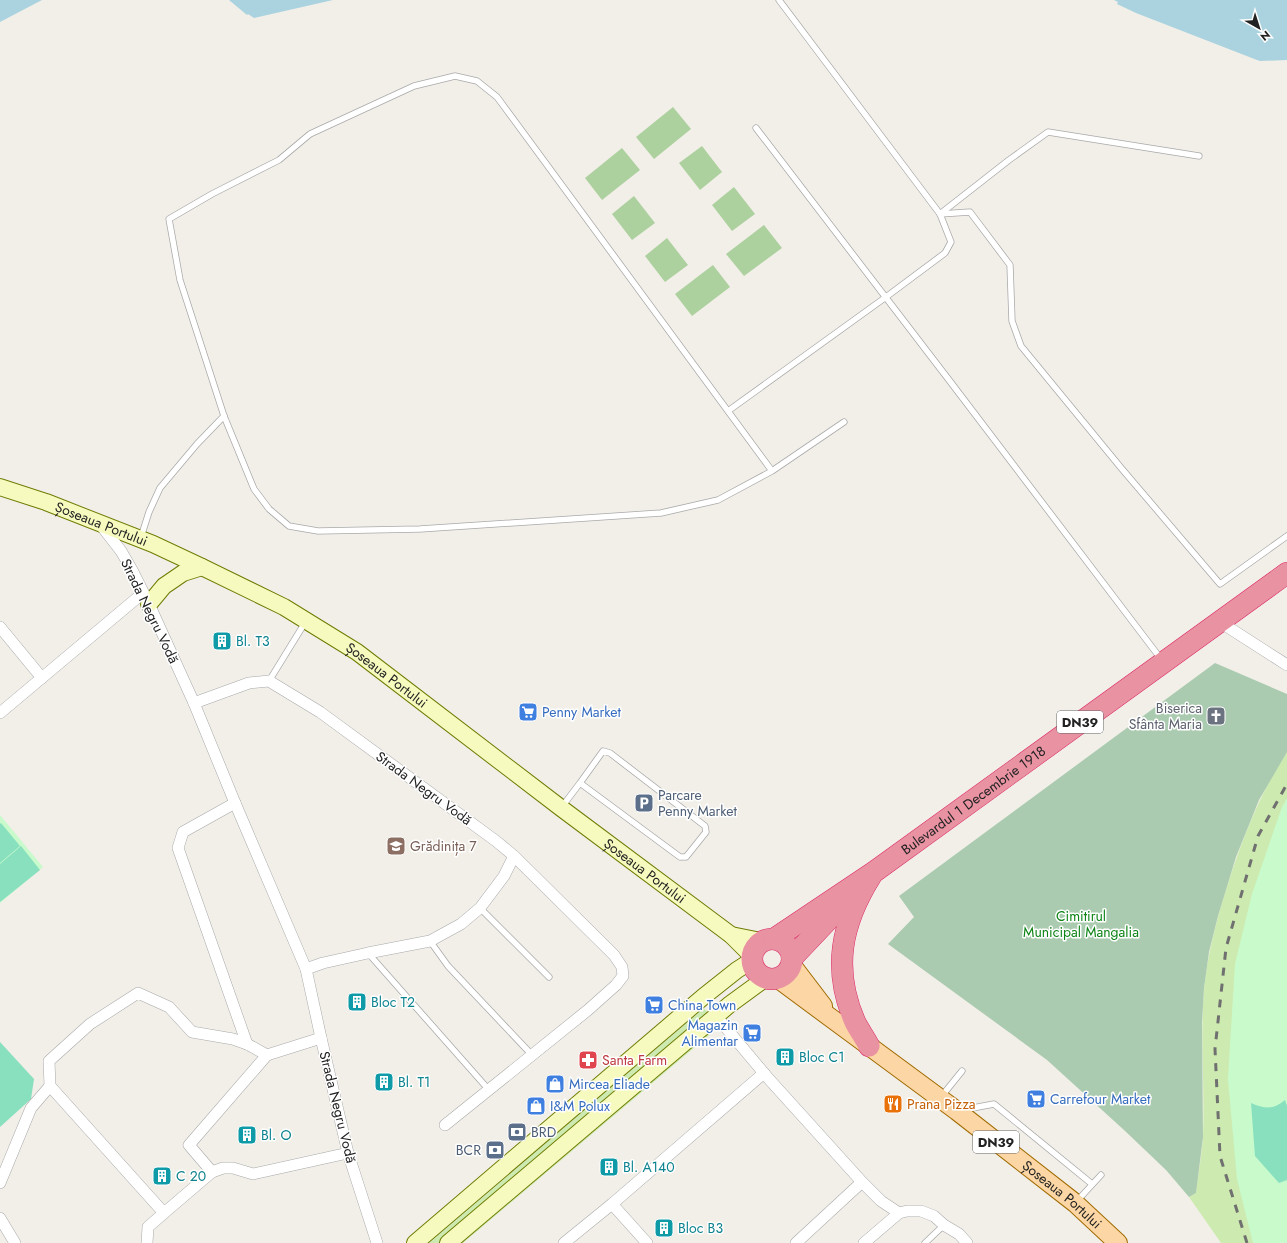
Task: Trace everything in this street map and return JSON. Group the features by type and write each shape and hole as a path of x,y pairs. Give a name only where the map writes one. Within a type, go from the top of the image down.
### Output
{"highway":[{"name":"Bulevardul 1 Decembrie 1918","path":"760,949 874,872 1287,573"},
{"name":"Bulevardul 1 Decembrie 1918","path":"792,961 874,872"},
{"path":"870,1046 856,1023 846,998 842,972 843,945 846,929 860,894 874,872"},
{"path":"781,941 787,945 792,961 786,973 772,978 756,972 760,949 781,941"}],"main road":[{"name":"DN39","path":"792,961 831,1018"},
{"name":"DN39","path":"772,978 831,1018"},
{"name":"Șoseaua Portului","path":"831,1018 957,1111 1075,1204 1118,1243"}],"street":[{"name":"Șoseaua Portului","path":"0,487 46,502 140,539 202,566 284,607 357,652 561,808 731,935 760,949"},
{"name":"Strada Negru Vodă","path":"100,523 121,551 146,598 194,703 306,969 348,1153 378,1243"},
{"path":"0,713 42,678 146,598 183,573 202,566"},
{"path":"1220,622 1287,665"},
{"path":"0,627 42,678"},
{"name":"Strada Negru Vodă","path":"269,681 320,712 496,841 514,856 614,955 622,967 623,976 616,985 588,1010 532,1055"},
{"path":"194,703 249,683 269,681"},
{"path":"235,803 183,832 178,848 247,1044"},
{"path":"306,969 323,963 430,941 461,924 480,908 504,876 514,856"},
{"name":"Bulevardul 1 Decembrie 1918","path":"415,1243 760,949"},
{"path":"448,1243 716,1016 742,995 772,978"},
{"path":"164,1213 50,1086 49,1061 90,1024 138,993 168,1007 192,1032 233,1039 247,1044 267,1055"},
{"path":"716,1016 764,1073 862,1182 881,1201 899,1213"},
{"path":"212,1172 189,1145 267,1055 321,1038"},
{"path":"445,1125 532,1055"},
{"path":"564,1243 612,1204 764,1073"},
{"path":"0,1183 31,1108 50,1086"},
{"path":"147,1243 148,1227 212,1172 223,1168 233,1168 253,1174 348,1153"},
{"path":"796,1243 862,1182"},
{"path":"612,1204 647,1243"},
{"path":"864,1243 899,1213 907,1211 921,1211 934,1216 944,1225 959,1234 967,1243"},
{"path":"0,1218 15,1243"}],"lane":[{"path":"728,411 945,253 951,242 940,214 779,0"},
{"path":"772,471 497,97 477,81 455,76 414,86 310,134 279,160 212,194 168,219 180,280 224,416 254,488 269,509 289,526 318,531 420,530 661,513 718,500 772,471 844,422"},
{"path":"756,128 1163,662"},
{"path":"940,214 1048,132 1199,156"},
{"path":"940,214 970,212 1006,259 1010,265 1012,321 1021,346 1122,469 1220,584 1287,536"},
{"path":"140,539 149,512 160,488 197,444 224,416"},
{"path":"269,681 306,621"},
{"path":"561,808 603,751 610,753 705,826 706,832 686,857 680,857 580,783"},
{"path":"480,908 549,977"},
{"path":"430,941 448,966 532,1055"},
{"path":"368,953 489,1090"},
{"path":"940,1099 962,1072"},
{"path":"957,1111 994,1104 1092,1184"},
{"path":"1075,1204 1101,1175"},
{"path":"925,1243 944,1225"}],"green space":[{"path":"673,107 691,129 654,159 636,137"},
{"path":"702,146 722,172 700,190 679,163"},
{"path":"622,148 640,170 602,200 585,178"},
{"path":"734,187 755,214 732,231 712,205"},
{"path":"634,196 655,223 632,240 612,214"},
{"path":"764,225 782,248 744,276 726,254"},
{"path":"667,238 688,265 665,282 645,256"},
{"path":"713,265 730,287 692,316 675,294"},
{"name":"Cimitirul Municipal Mangalia","path":"1215,663 1287,694 1287,752 1259,800 1236,857 1209,952 1204,988 1202,1023 1203,1137 1196,1193 1189,1197 1166,1170 1047,1060 888,944 914,917 899,896"},
{"path":"1287,752 1287,838 1266,1243 1221,1243 1189,1197 1196,1193 1202,1143 1202,1027 1205,978 1209,954 1224,896 1237,858 1251,821 1267,786"},
{"path":"1287,798 1287,1243 1253,1243 1237,1179 1228,1079 1235,964 1252,894 1282,807"},
{"path":"0,815 43,867 0,903"},
{"path":"1,823 20,846 0,863 0,824"},
{"path":"21,846 40,870 0,902 0,864"},
{"path":"704,1008 720,1026 463,1243 429,1243"},
{"path":"0,1042 34,1079 31,1099 0,1127"},
{"path":"1285,1100 1287,1106 1287,1180 1279,1183 1255,1156 1251,1103 1269,1108 1277,1106"}],"water":[{"path":"0,0 42,0 0,22"},
{"path":"229,0 333,0 254,18 248,14 247,15"},
{"path":"1114,0 1287,0 1287,60 1257,60 1136,13 1117,4 1118,2"}],"railway":[{"path":"1247,1243 1220,1156 1215,1049 1226,948 1258,836 1287,784"}],"place":[{"name":"Bl. T3","path":"222,641"},
{"name":"Penny Market","path":"528,712"},
{"name":"Biserica Sfânta Maria","path":"1216,716"},
{"name":"Parcare Penny Market","path":"644,803"},
{"name":"Grădinița 7","path":"396,846"},
{"name":"Bloc T2","path":"357,1002"},
{"name":"China Town","path":"654,1005"},
{"name":"Magazin Alimentar","path":"752,1033"},
{"name":"Bloc C1","path":"785,1057"},
{"name":"Santa Farm","path":"588,1060"},
{"name":"Bl. T1","path":"384,1082"},
{"name":"Mircea Eliade","path":"555,1084"},
{"name":"Carrefour Market","path":"1036,1099"},
{"name":"Prana Pizza","path":"893,1104"},
{"name":"I&M Polux","path":"536,1106"},
{"name":"BRD","path":"517,1132"},
{"name":"Bl. O","path":"247,1135"},
{"name":"BCR","path":"495,1150"},
{"name":"Bl. A140","path":"609,1167"},
{"name":"C 20","path":"162,1176"},
{"name":"Bloc B3","path":"664,1228"}]}
